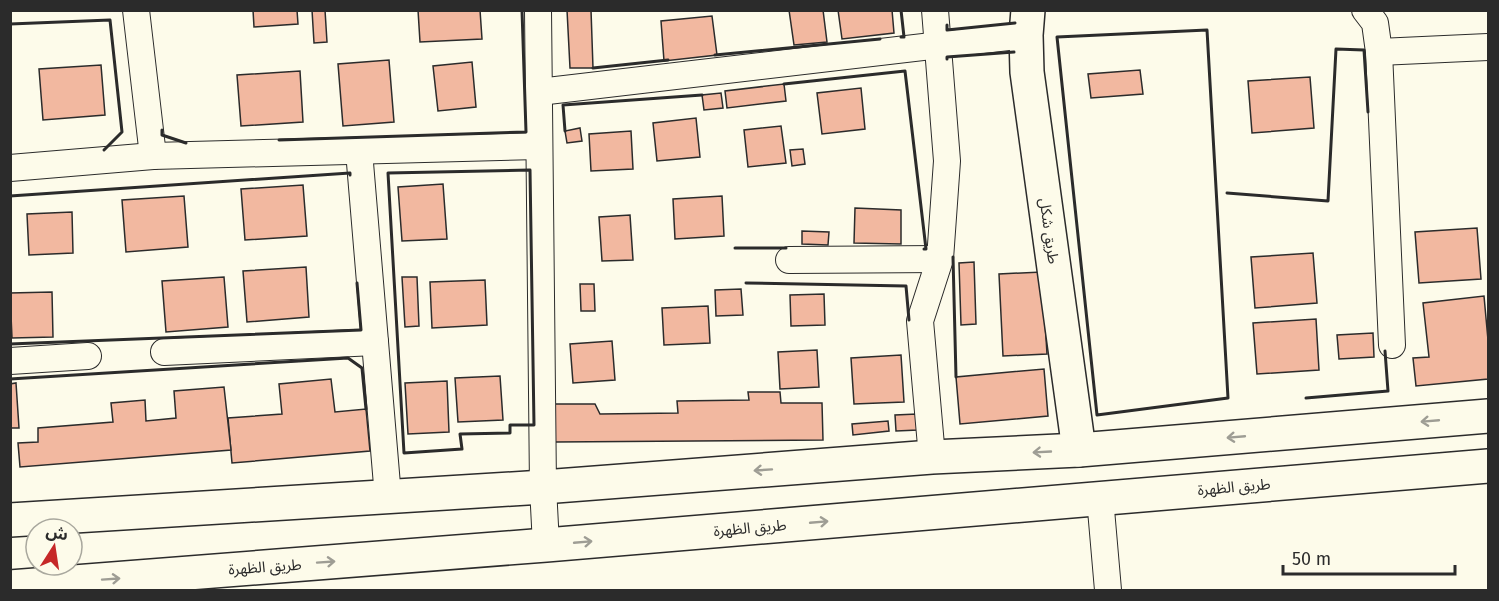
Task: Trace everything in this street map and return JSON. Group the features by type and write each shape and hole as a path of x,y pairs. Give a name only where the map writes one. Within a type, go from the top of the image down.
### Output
{"main road":[{"name":"طريق شكل","path":"1027,23 1027,72 1079,450"},
{"path":"10,520 543,487 932,457 1079,450 1488,416"},
{"name":"طريق الظهرة","path":"10,587 546,545 1488,466"}],"street":[{"path":"136,10 153,156"},
{"path":"538,10 543,487 546,545"},
{"path":"932,457 920,321 940,259 947,161 935,10"},
{"path":"1365,10 1375,23 1379,52 1392,345"},
{"path":"539,92 937,45 1027,23"},
{"path":"1379,52 1488,47"},
{"path":"10,168 153,156 538,146"},
{"path":"359,151 388,497"},
{"path":"789,260 940,259"},
{"path":"164,352 375,342"},
{"path":"10,361 88,356"},
{"path":"1100,498 1108,591"}],"building":[{"path":"253,10 297,10 298,24 254,27"},
{"path":"312,10 325,10 327,42 314,43"},
{"path":"418,10 480,10 482,39 420,42"},
{"path":"567,10 591,10 593,68 570,68"},
{"path":"789,10 823,10 827,42 794,45"},
{"path":"838,10 892,10 894,33 842,39"},
{"path":"712,16 717,55 664,61 661,21"},
{"path":"389,60 394,122 343,126 338,64"},
{"path":"472,62 476,107 438,111 433,66"},
{"path":"101,65 105,115 43,120 39,69"},
{"path":"1140,70 1143,94 1091,98 1088,74"},
{"path":"300,71 303,122 241,126 237,75"},
{"path":"1310,77 1314,128 1252,133 1248,81"},
{"path":"784,84 786,101 727,108 725,91"},
{"path":"861,88 865,129 822,134 817,93"},
{"path":"721,93 723,108 704,110 702,95"},
{"path":"696,118 700,157 657,161 653,123"},
{"path":"781,126 786,163 748,167 744,130"},
{"path":"580,128 582,141 567,143 565,131"},
{"path":"631,131 633,169 591,171 589,134"},
{"path":"803,149 805,164 792,166 790,150"},
{"path":"443,184 447,239 402,241 398,187"},
{"path":"303,185 307,236 245,240 241,189"},
{"path":"184,196 188,247 126,252 122,200"},
{"path":"722,196 724,236 675,239 673,199"},
{"path":"855,208 901,210 901,244 854,243"},
{"path":"72,212 73,253 29,255 27,214"},
{"path":"630,215 633,260 602,261 599,217"},
{"path":"1477,228 1481,279 1419,283 1415,232"},
{"path":"802,231 829,232 828,245 802,244"},
{"path":"1313,253 1317,303 1255,308 1251,257"},
{"path":"974,262 976,324 961,325 959,263"},
{"path":"306,267 309,317 247,322 243,271"},
{"path":"1042,272 1047,354 1003,356 999,274"},
{"path":"224,277 228,327 166,332 162,281"},
{"path":"402,277 417,277 419,326 405,327"},
{"path":"485,280 487,325 432,328 430,282"},
{"path":"580,284 594,284 595,311 581,311"},
{"path":"741,289 743,315 716,316 715,290"},
{"path":"52,292 53,337 12,338 10,293"},
{"path":"824,294 825,325 791,326 790,295"},
{"path":"1484,296 1488,340 1488,379 1416,386 1413,358 1429,357 1423,303"},
{"path":"708,306 710,343 664,345 662,308"},
{"path":"1316,319 1319,370 1257,374 1253,323"},
{"path":"1373,333 1374,357 1339,359 1337,335"},
{"path":"612,341 615,380 573,383 570,344"},
{"path":"817,350 819,387 780,389 778,352"},
{"path":"901,355 904,402 854,404 851,358"},
{"path":"1044,369 1048,416 960,424 956,377"},
{"path":"500,376 503,420 458,422 455,378"},
{"path":"331,379 335,412 366,409 370,451 232,463 228,418 282,414 279,384"},
{"path":"447,381 449,432 408,434 405,383"},
{"path":"16,383 19,428 10,428 10,384"},
{"path":"224,387 231,450 20,467 18,443 38,442 38,428 113,422 111,403 145,400 146,421 176,418 174,391"},
{"path":"748,392 780,392 781,403 822,403 823,440 555,442 555,404 595,404 600,414 678,413 677,401 749,400"},
{"path":"917,414 918,430 896,431 895,415"},
{"path":"888,421 889,431 853,435 852,424"}],"wall":[{"path":"279,140 526,132 522,10"},
{"path":"901,10 904,37 901,37"},
{"path":"10,24 110,20 122,132 104,150"},
{"path":"947,25 947,30 1015,23"},
{"path":"1207,30 1228,398 1097,415 1057,37 1207,30"},
{"path":"715,55 880,39"},
{"path":"1227,193 1328,201 1336,49 1364,50 1368,112"},
{"path":"947,59 947,57 1014,52"},
{"path":"593,68 668,60"},
{"path":"784,84 905,71 926,249 924,249"},
{"path":"565,131 563,105 702,95"},
{"path":"162,130 162,135 186,143"},
{"path":"530,170 534,425 510,425 510,433 460,434 462,449 404,453 388,173 530,170"},
{"path":"10,196 350,173 350,175"},
{"path":"735,248 786,248"},
{"path":"953,257 956,377"},
{"path":"10,344 361,330 357,283"},
{"path":"746,283 906,286 909,320"},
{"path":"1306,398 1388,391 1385,351"},
{"path":"10,379 348,358 362,368 366,409"}]}
